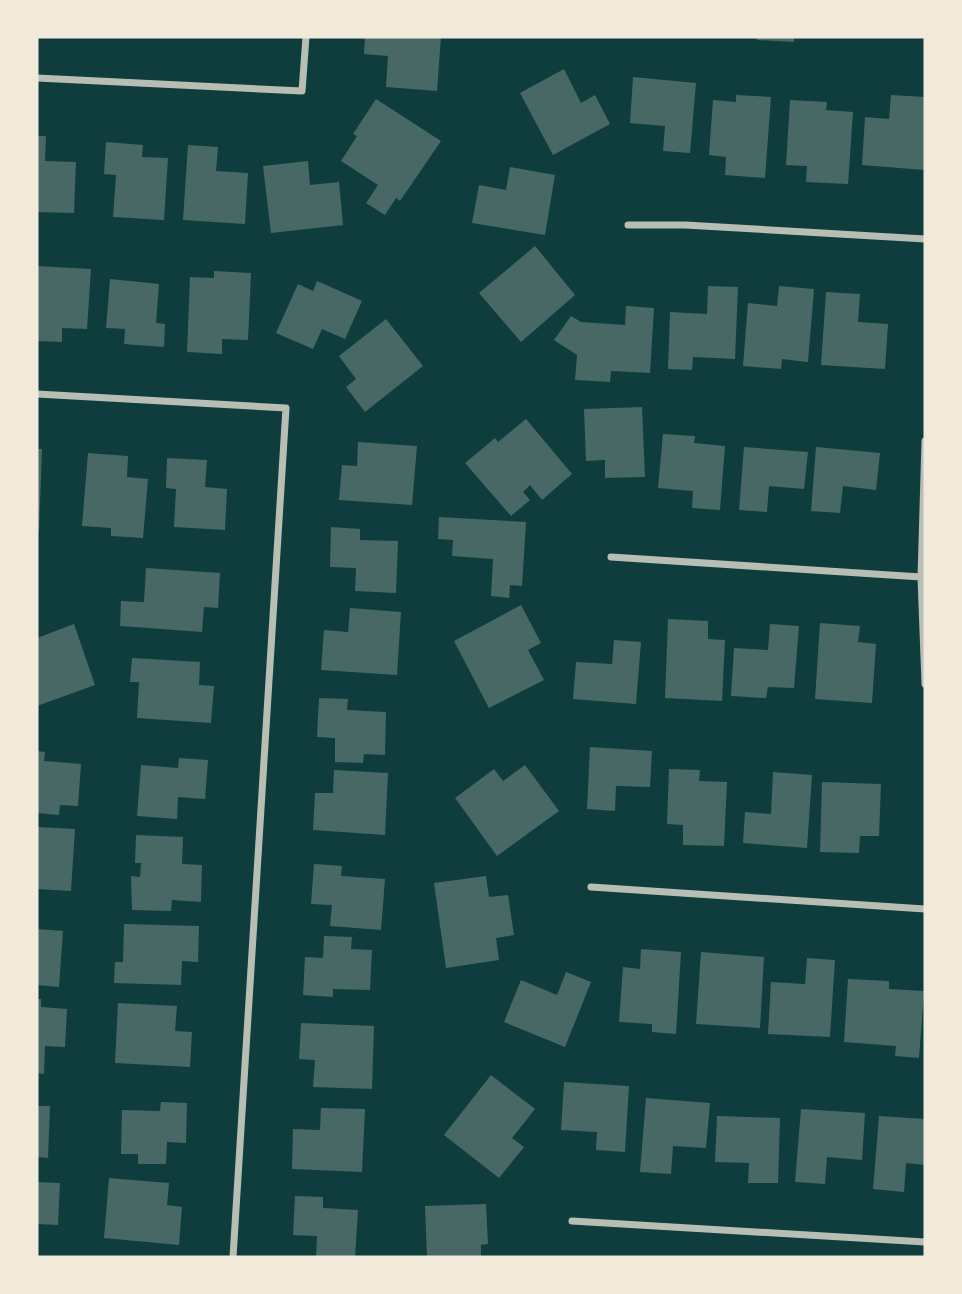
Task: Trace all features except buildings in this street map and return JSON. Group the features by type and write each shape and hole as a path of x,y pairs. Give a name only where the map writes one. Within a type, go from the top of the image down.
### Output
{"street":[{"path":"37,78 302,92 306,37"},
{"path":"628,225 685,225 925,239"},
{"path":"37,394 286,408 233,1257"},
{"path":"925,441 921,577 925,684"},
{"path":"611,557 921,577"},
{"path":"591,887 925,909"},
{"path":"572,1221 925,1242"}]}
